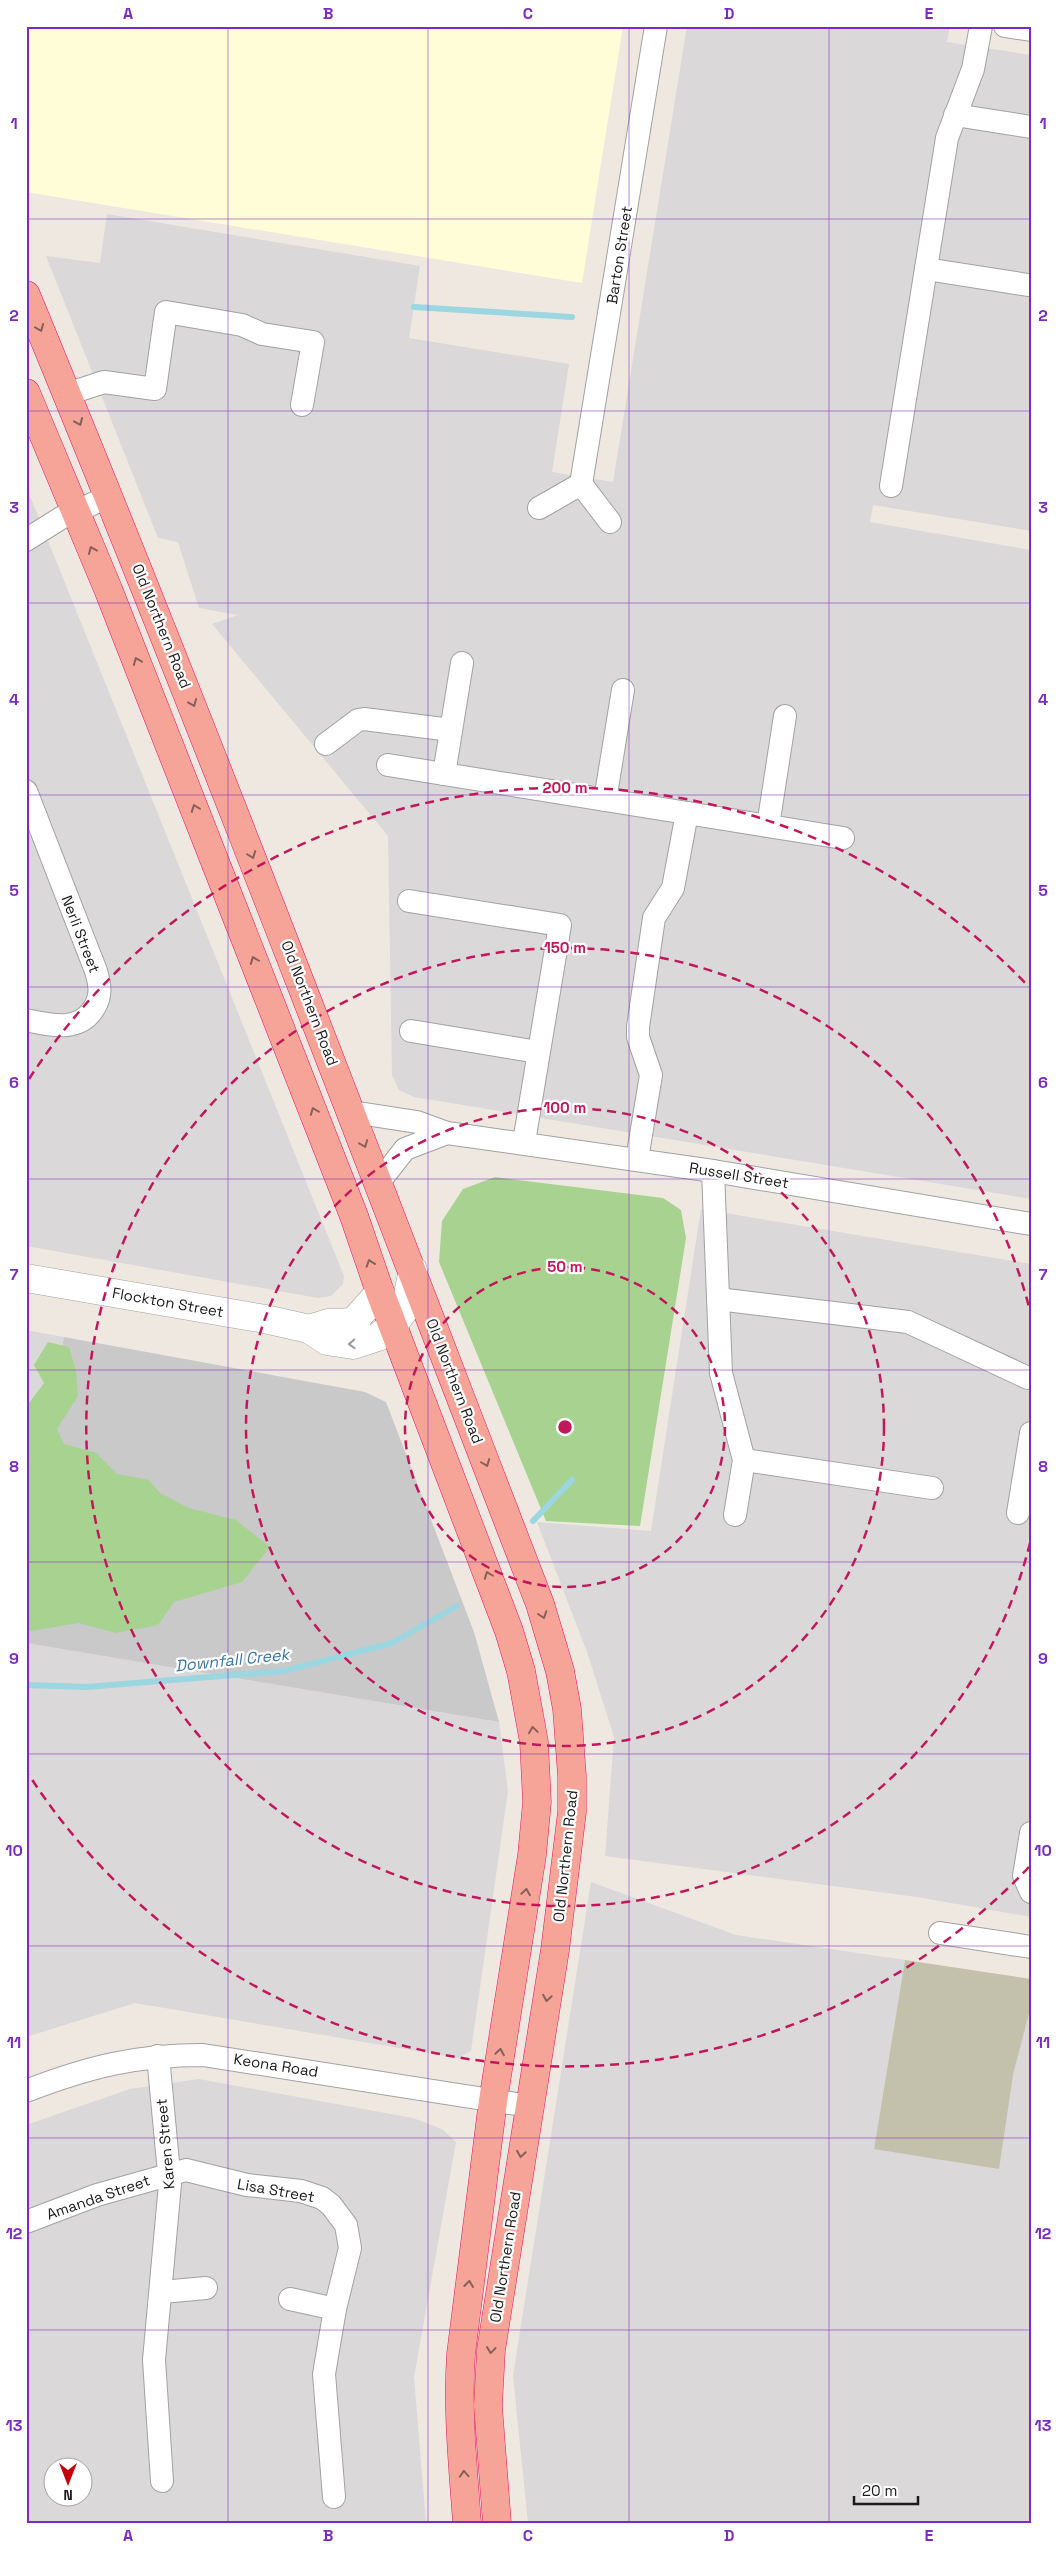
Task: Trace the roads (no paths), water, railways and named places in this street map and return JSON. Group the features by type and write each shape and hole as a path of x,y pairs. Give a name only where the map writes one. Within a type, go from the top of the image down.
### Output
{"highway":[{"name":"Old Northern Road","path":"26,295 134,556 352,1112 540,1604 560,1671 567,1709 572,1776 569,1847 489,2368 488,2406 497,2523"},
{"name":"Old Northern Road","path":"26,393 108,589 354,1216 380,1292 509,1632 521,1671 533,1734 536,1772 534,1840 493,2101 464,2322 459,2385 467,2523"},
{"path":"108,589 119,565 134,556"}],"street":[{"name":"Barton Street","path":"581,484 656,26"},
{"path":"891,486 947,138 973,69 981,26"},
{"path":"1005,26 1031,30"},
{"path":"955,114 1031,127"},
{"path":"926,270 1028,285"},
{"path":"67,394 104,382 155,389 166,312 242,325 262,334 313,342 302,405"},
{"path":"539,508 581,484 610,522"},
{"path":"26,540 75,512 110,496"},
{"path":"444,774 462,663"},
{"path":"605,800 623,690"},
{"path":"768,826 785,716"},
{"path":"326,744 358,720 364,719 451,730"},
{"path":"388,765 844,838"},
{"name":"Nerli Street","path":"26,791 96,971 100,993 91,1014 75,1024 64,1026 26,1020"},
{"path":"637,1159 650,1075 638,1037 638,1027 654,918 673,888 686,813"},
{"path":"409,901 560,925 524,1142"},
{"path":"411,1032 538,1052"},
{"name":"Russell Street","path":"352,1112 417,1122 447,1133 524,1142 713,1170 1031,1224"},
{"name":"Russell Street","path":"379,1182 405,1149 447,1133"},
{"path":"713,1170 721,1373 744,1460 735,1515"},
{"name":"Flockton Street","path":"26,1278 256,1318 309,1329 327,1341 353,1345 378,1337 393,1326 404,1309 413,1270"},
{"name":"Flockton Street","path":"309,1329 328,1323 342,1323 354,1320 380,1292"},
{"path":"718,1299 908,1322 1028,1378"},
{"path":"1018,1513 1027,1476 1031,1433"},
{"path":"744,1460 932,1488"},
{"path":"1031,1833 1024,1876 1031,1892"},
{"path":"940,1933 1031,1948"},
{"name":"Keona Road","path":"26,2091 92,2067 158,2056 227,2057 529,2106"},
{"name":"Karen Street","path":"158,2056 170,2173 154,2376 162,2480"},
{"name":"Lisa Street","path":"170,2173 194,2171 237,2183 301,2191 322,2198 331,2205 346,2225 350,2248 335,2309 324,2374 334,2497"},
{"name":"Amanda Street","path":"26,2222 97,2195 170,2173"},
{"path":"162,2292 206,2288"},
{"path":"290,2299 335,2309"}],"waterway":[{"path":"414,307 572,317"},
{"path":"533,1521 572,1480"},
{"name":"Downfall Creek","path":"26,1685 86,1687 284,1671 392,1643 457,1606"}]}
